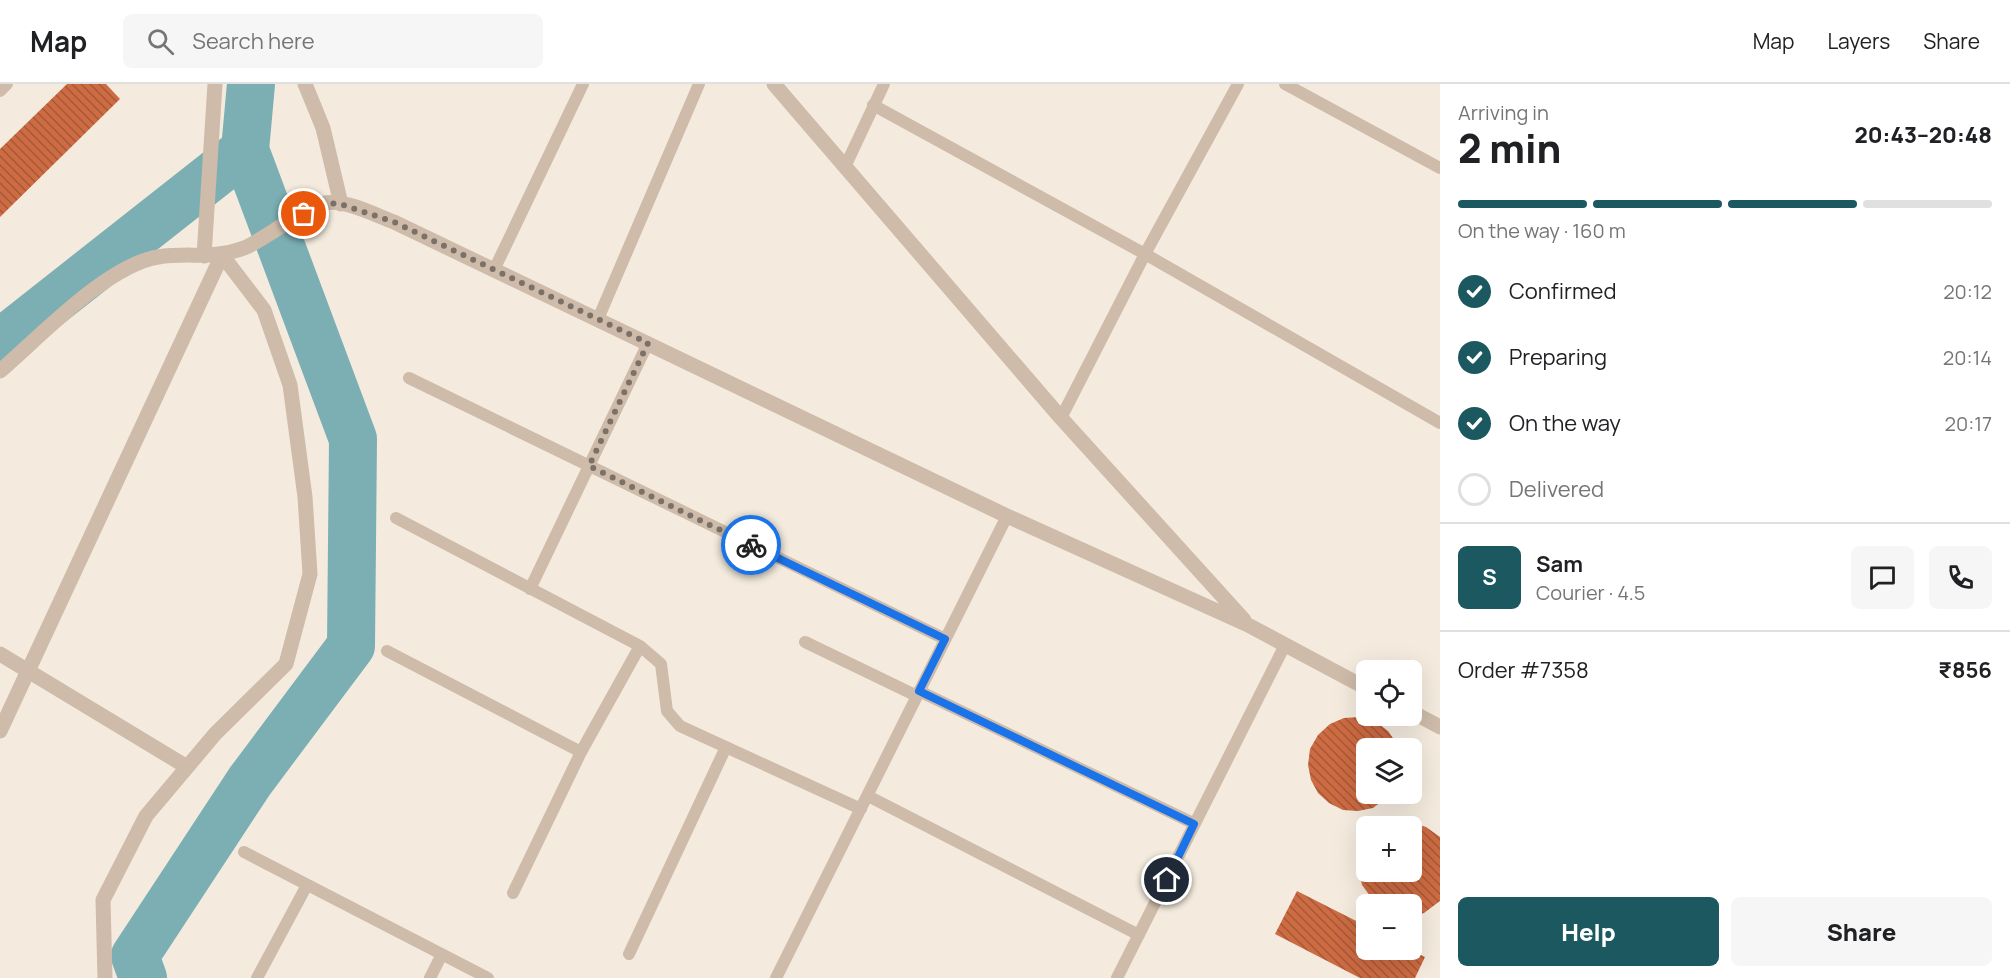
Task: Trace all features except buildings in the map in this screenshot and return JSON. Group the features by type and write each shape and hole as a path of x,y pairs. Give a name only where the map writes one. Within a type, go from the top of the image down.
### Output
{"street":[{"path":"774,84 1061,418 1248,625"},
{"path":"309,85 323,128 340,204"},
{"path":"204,255 214,86"},
{"path":"0,371 106,280 134,264 159,257 222,255 247,247 323,203 340,204 394,222 1007,516 1248,625 1356,683"},
{"path":"0,731 222,255"},
{"path":"105,978 104,900 146,816 215,734 286,664 310,574 305,497 290,385 264,310 222,255"},
{"path":"0,654 188,767"},
{"path":"1422,717 1440,727"}],"lane":[{"path":"0,91 7,84"},
{"path":"494,270 583,84"},
{"path":"598,319 699,84"},
{"path":"845,166 884,84"},
{"path":"1061,418 1145,254 1238,84"},
{"path":"1285,84 1440,168"},
{"path":"873,105 1145,254 1440,423"},
{"path":"530,589 648,343"},
{"path":"409,378 945,639"},
{"path":"776,978 1007,516"},
{"path":"396,518 640,646 661,664 667,711 680,726 861,808"},
{"path":"805,642 1194,824"},
{"path":"1118,978 1285,645"},
{"path":"513,893 581,752 640,646"},
{"path":"387,651 581,752"},
{"path":"629,954 726,747"},
{"path":"868,795 1139,935"},
{"path":"244,852 488,978"},
{"path":"257,978 307,885"},
{"path":"430,978 442,954"}],"waterway":[{"path":"143,978 135,956 250,781 351,646 353,439 245,150 251,84"},
{"path":"0,343 245,150"}],"way so far":[{"path":"304,214 323,203 340,204 394,222 648,343 589,466 751,545"}],"route":[{"path":"751,545 945,639 919,691 1194,824 1167,880"}]}
